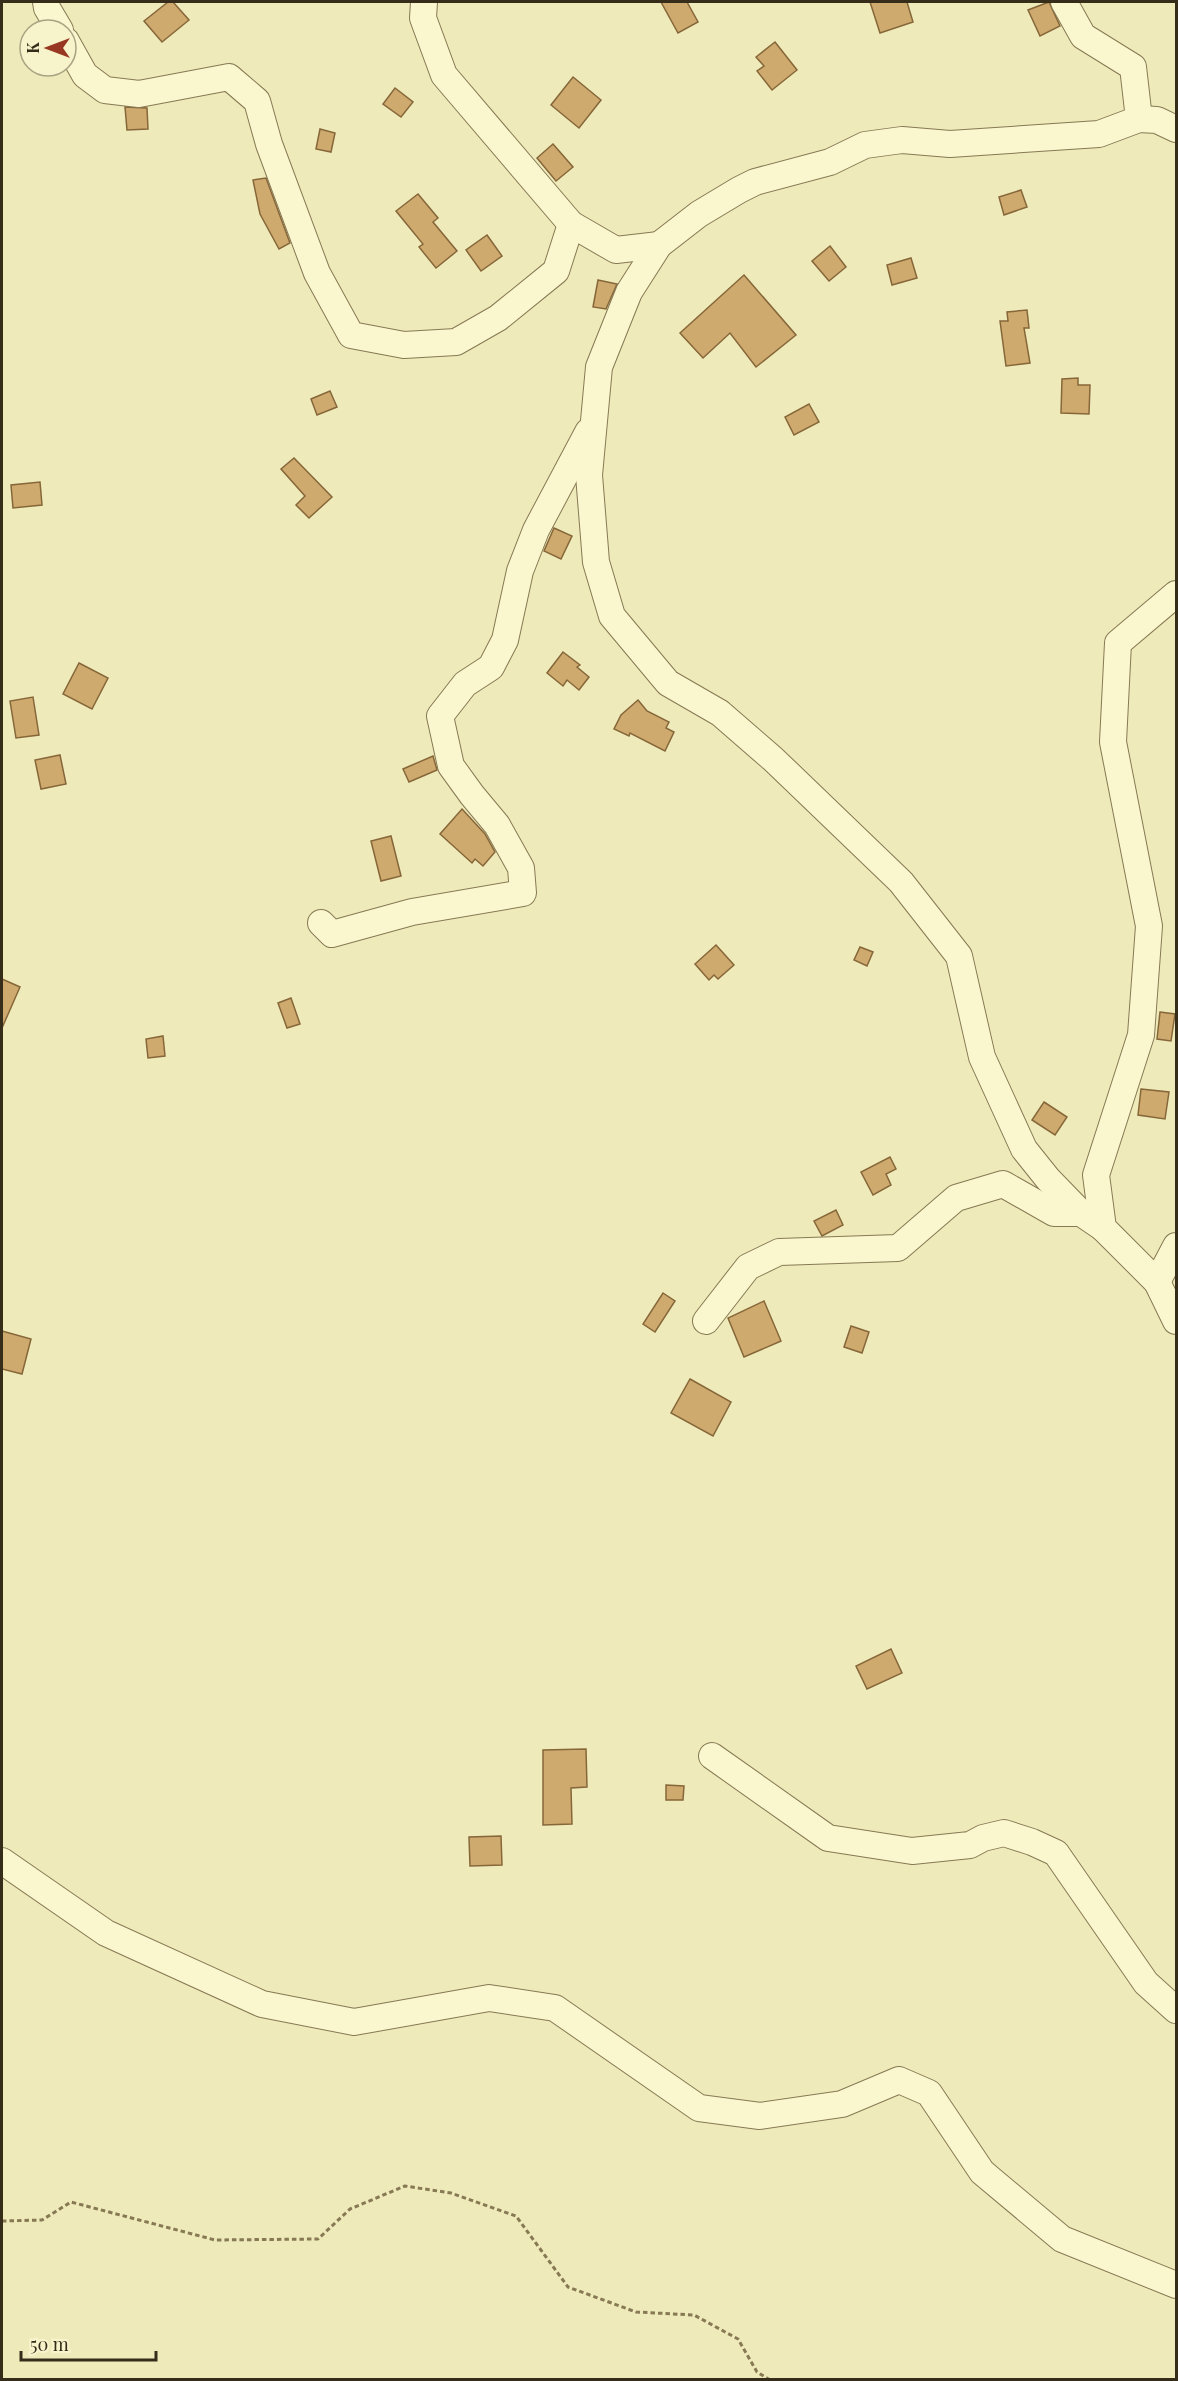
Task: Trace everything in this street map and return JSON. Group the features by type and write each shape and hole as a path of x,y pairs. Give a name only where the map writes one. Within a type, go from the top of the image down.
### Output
{"street":[{"path":"46,2 53,18"},
{"path":"424,2 423,18 444,75 571,224 616,250 659,244"},
{"path":"1064,2 1083,36 1133,67 1139,119"},
{"path":"78,62 85,75 105,90 139,93 229,77 257,101 269,144 317,273 351,335 404,345 456,342 498,318 556,271 571,224"},
{"path":"1176,129 1156,120 1139,119 1099,134 950,144 902,140 865,145 830,162 755,182 699,214 659,244 629,292 599,367 589,475 595,551 612,616 668,683 720,713 773,759 893,874 959,956 982,1057 1024,1149 1048,1179 1081,1213 1103,1228 1156,1282 1176,1321"},
{"path":"321,922 332,934 412,912 523,893 521,868 497,825 471,795 451,766 440,716 465,684 491,667 506,640 520,571 536,530 594,421"},
{"path":"1103,1228 1096,1174 1141,1035 1149,926 1113,742 1118,644 1176,594"},
{"path":"706,1322 748,1267 779,1252 898,1248 956,1198 1002,1184 1054,1213 1081,1213"},
{"path":"1156,1282 1176,1246"},
{"path":"712,1756 828,1838 912,1851 970,1845 983,1838 1004,1833 1056,1853 1146,1983 1176,2010"},
{"path":"2,1861 106,1933 262,2004 354,2022 489,1998 555,2008 699,2108 760,2115 842,2104 899,2080 929,2093 982,2172 1062,2239 1176,2285"}],"path":[{"path":"2,2221 42,2220 71,2202 215,2240 318,2239 350,2209 405,2186 451,2193 516,2216 568,2287 636,2312 694,2315 738,2339 757,2372 770,2379"}],"building":[{"path":"168,2 173,2 189,20 162,42 144,21"},
{"path":"661,2 687,2 698,22 678,33"},
{"path":"870,2 907,2 913,22 880,33"},
{"path":"1049,2 1060,26 1040,36 1028,10"},
{"path":"775,42 797,70 772,90 757,71 764,66 756,57"},
{"path":"573,77 601,100 579,128 551,105"},
{"path":"395,88 413,102 401,117 383,104"},
{"path":"125,107 147,108 148,129 127,130"},
{"path":"320,129 335,133 331,152 316,149"},
{"path":"553,144 573,167 556,181 537,158"},
{"path":"266,178 290,243 279,249 260,214 253,180"},
{"path":"1021,190 1027,207 1004,215 999,197"},
{"path":"418,194 438,218 433,222 457,251 436,268 419,247 423,244 396,211"},
{"path":"487,235 502,256 481,271 466,250"},
{"path":"830,246 846,267 829,281 812,261"},
{"path":"911,258 917,278 892,285 887,265"},
{"path":"744,275 796,335 756,367 730,333 703,358 680,333"},
{"path":"598,280 617,284 606,309 593,307"},
{"path":"1027,310 1029,328 1024,328 1030,363 1006,366 1000,321 1008,321 1007,312"},
{"path":"1078,378 1078,385 1090,385 1089,414 1061,413 1062,379"},
{"path":"330,391 337,407 317,415 311,399"},
{"path":"809,404 819,422 794,435 785,417"},
{"path":"294,458 332,497 309,518 296,505 305,496 281,469"},
{"path":"40,482 42,505 13,508 11,485"},
{"path":"554,528 572,536 561,559 544,551"},
{"path":"563,652 580,665 577,667 589,677 579,690 567,680 563,686 547,673"},
{"path":"79,663 108,678 92,709 63,694"},
{"path":"33,697 39,735 16,738 10,701"},
{"path":"638,700 647,711 669,722 666,728 674,732 665,751 630,733 629,736 614,729 621,715"},
{"path":"60,755 66,784 41,789 35,760"},
{"path":"433,756 437,770 409,782 403,769"},
{"path":"462,809 485,834 495,852 483,866 475,859 472,863 440,834"},
{"path":"391,836 401,876 381,881 371,841"},
{"path":"716,945 734,965 718,979 714,975 709,980 695,964"},
{"path":"860,947 873,952 867,966 854,960"},
{"path":"2,979 20,987 2,1028"},
{"path":"291,998 300,1024 287,1028 278,1003"},
{"path":"1160,1012 1175,1014 1171,1041 1157,1039"},
{"path":"163,1036 165,1056 148,1058 146,1039"},
{"path":"1141,1089 1169,1092 1165,1119 1138,1115"},
{"path":"1044,1102 1067,1117 1055,1135 1032,1120"},
{"path":"890,1157 896,1169 886,1174 891,1185 873,1195 861,1172"},
{"path":"836,1210 843,1225 822,1236 814,1221"},
{"path":"663,1293 675,1301 655,1332 643,1324"},
{"path":"764,1301 781,1341 744,1357 728,1318"},
{"path":"851,1326 869,1332 862,1353 844,1347"},
{"path":"2,1331 31,1339 22,1374 2,1369"},
{"path":"690,1379 731,1402 713,1436 671,1413"},
{"path":"891,1649 902,1673 867,1689 856,1666"},
{"path":"586,1749 587,1787 571,1788 572,1824 543,1825 543,1750"},
{"path":"666,1785 684,1786 683,1800 666,1800"},
{"path":"501,1836 502,1865 470,1866 469,1837"}]}
